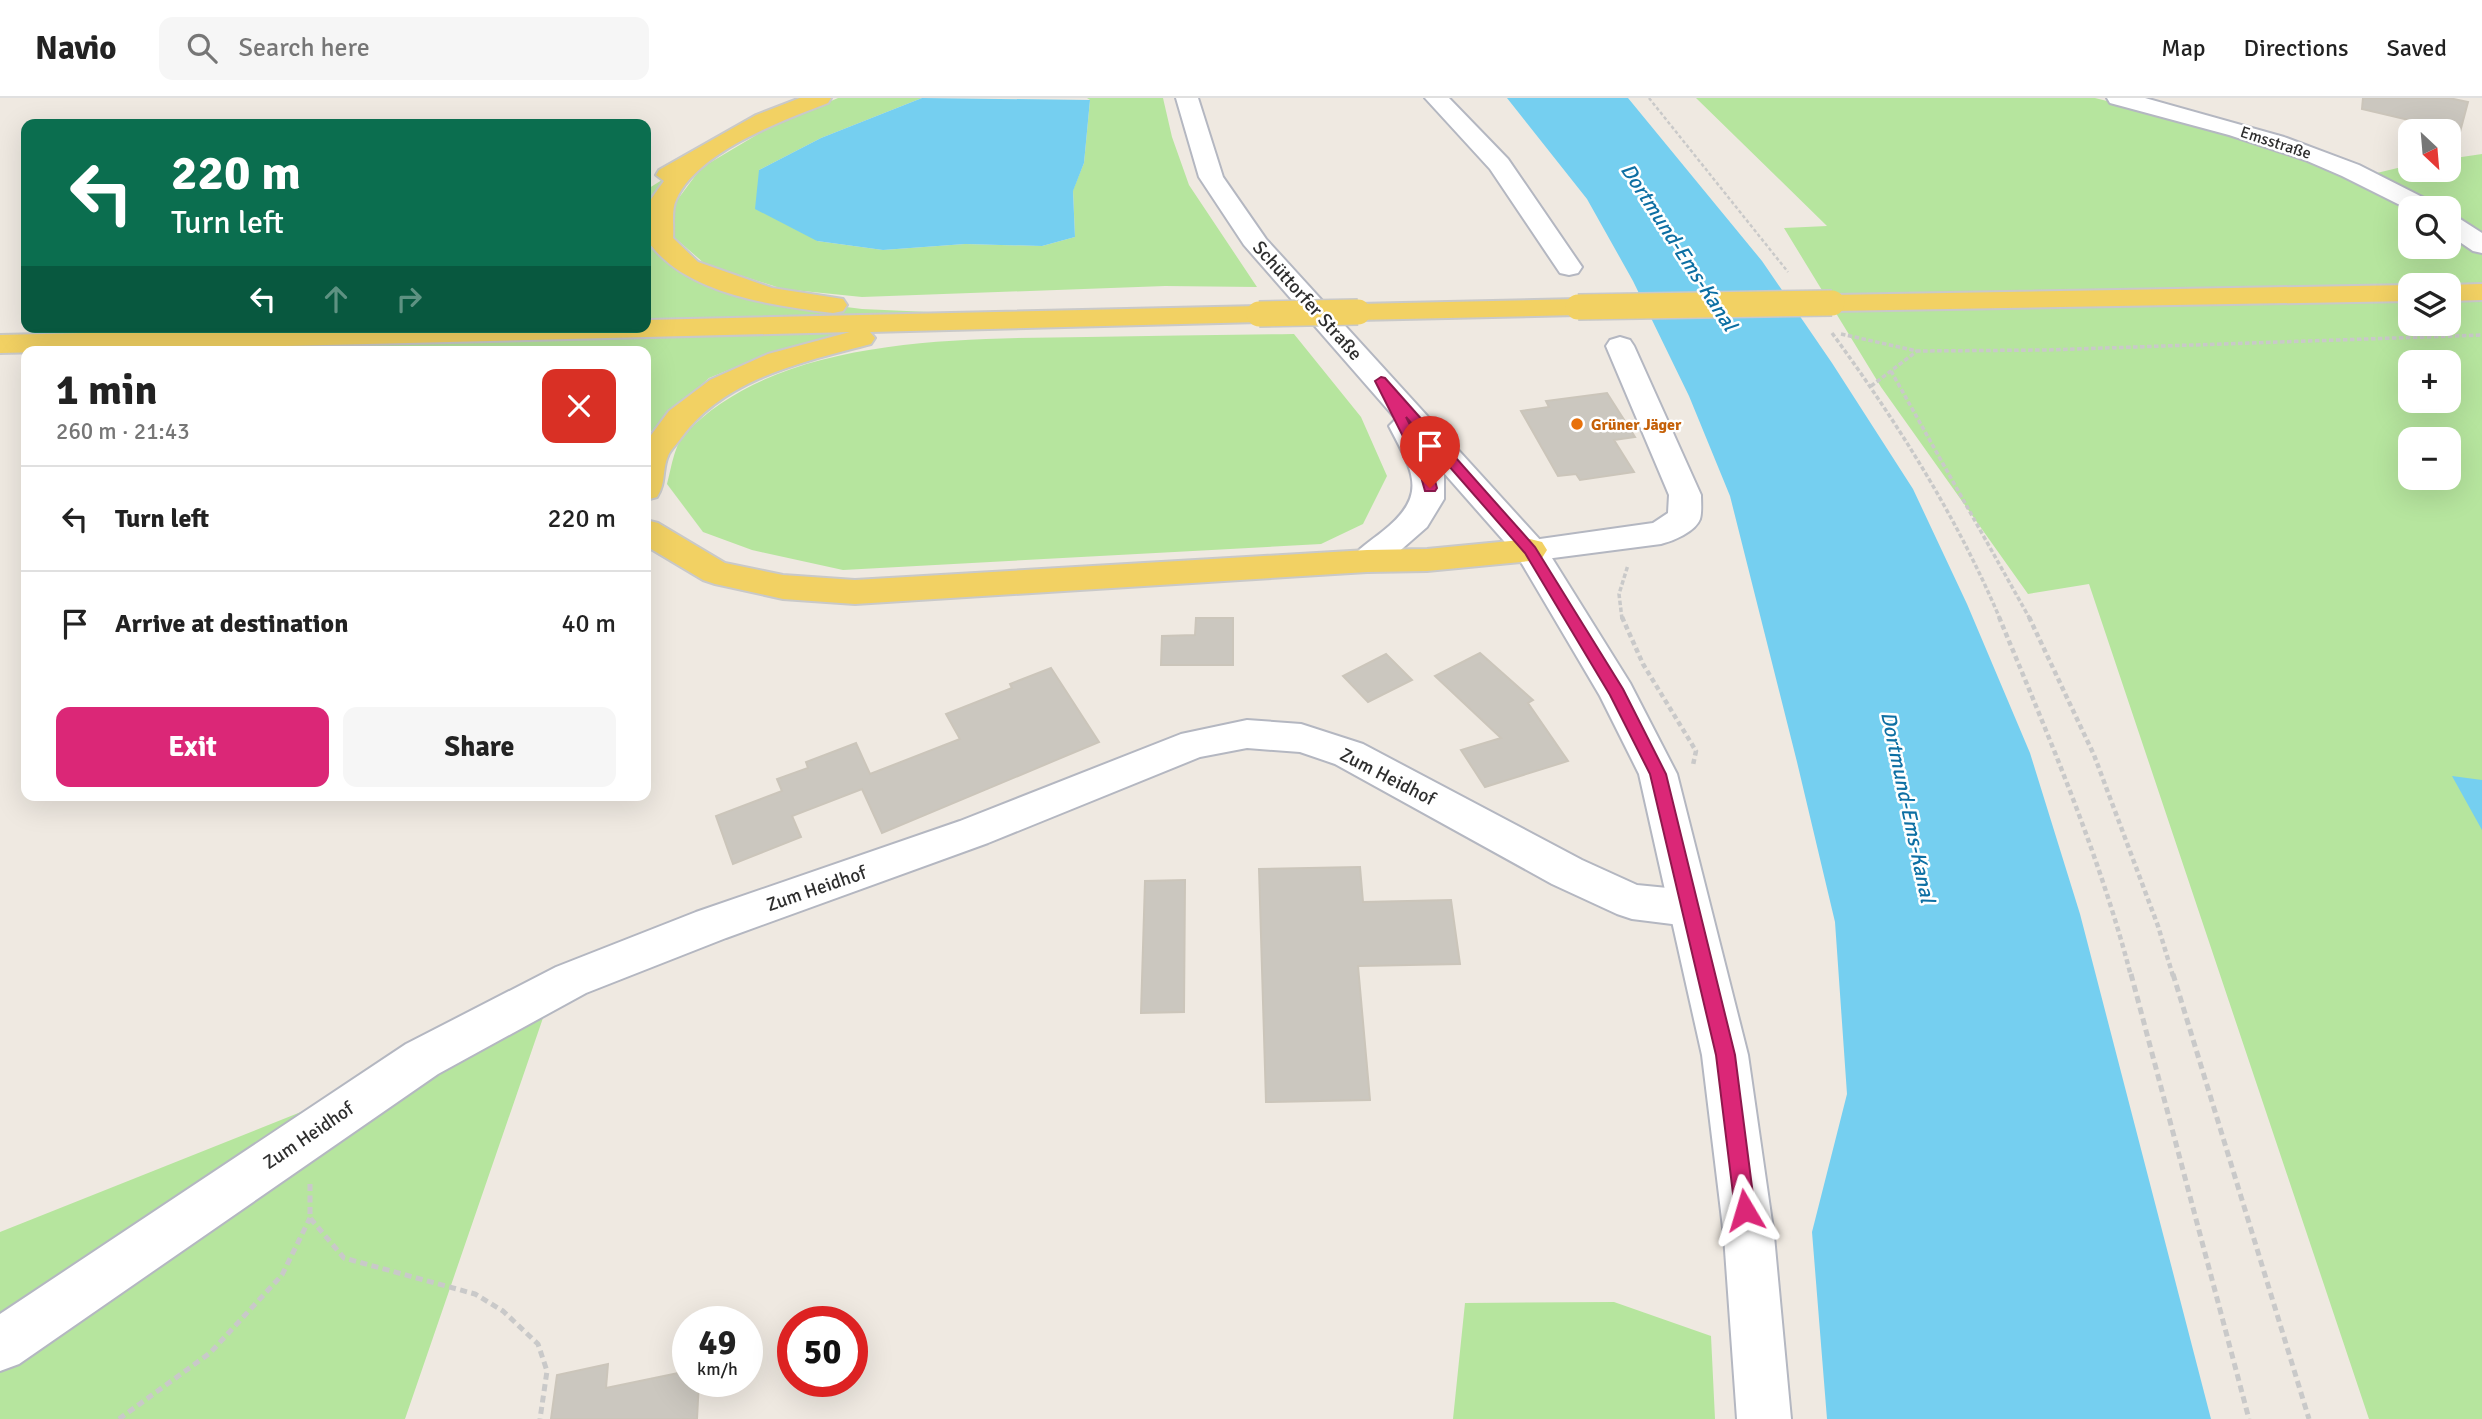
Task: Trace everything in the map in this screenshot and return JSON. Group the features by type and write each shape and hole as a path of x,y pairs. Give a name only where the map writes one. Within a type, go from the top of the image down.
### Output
{"main road":[{"path":"651,186 764,120 820,98"},
{"path":"690,162 662,202 660,240 690,268 767,296 862,308 1065,318"},
{"path":"2461,293 2482,292"},
{"path":"651,327 1578,307 2398,293"},
{"path":"651,461 652,455 680,418 720,386 778,360 864,337 1065,318"},
{"path":"233,337 247,333"},
{"path":"0,344 408,333"},
{"path":"233,337 297,346"},
{"path":"651,514 656,536 715,572 783,587 855,592 1367,561 1427,560 1530,550"}],"street":[{"name":"Schüttorfer Straße","path":"1187,98 1211,177 1257,245 1530,550 1617,693 1658,774 1725,1055 1749,1236 1764,1419"},
{"path":"1436,98 1499,164 1569,267"},
{"name":"Emsstraße","path":"2118,98 2301,149 2358,173 2402,196"},
{"path":"2461,231 2482,245"},
{"path":"1530,550 1661,533 1684,518 1685,495 1620,346"},
{"path":"1367,561 1406,529 1422,510 1430,488 1425,466 1381,381"},
{"name":"Zum Heidhof","path":"0,1345 422,1059 571,980 711,925 974,832 1194,744 1247,734 1301,737 1349,754 1567,872 1632,902 1688,908"}],"path":[{"path":"1649,98 1795,282"},
{"path":"2249,1419 2116,918 2057,756 1991,598 1931,481 1871,386 1832,332 1917,351 2048,350 2482,335"},
{"path":"1871,386 1917,351"},
{"path":"1891,371 2018,594 2094,755 2158,926 2309,1419"},
{"path":"1637,537 1621,586 1619,610 1633,644 1696,751 1693,766 1686,770 1658,774"},
{"path":"120,1419 210,1353 282,1275 310,1218 310,1134"},
{"path":"310,1218 344,1258 475,1294 503,1311 538,1344 547,1371 540,1419"}],"green space":[{"path":"838,98 922,98 821,138 759,170 817,241 883,250 965,244 1042,246 1075,237 1073,190 1084,163 1090,100 1087,98 1163,98 1172,137 1189,185 1257,287 1165,286 862,297 783,289 705,264 675,238 672,207 701,168 768,128"},
{"path":"1696,98 2095,98 2255,138 2356,178 2398,168 2398,182 2461,182 2461,157 2482,154 2482,1419 2369,1419 2089,584 2028,594 1881,387 1784,228 1827,226"},
{"path":"689,163 659,240 689,269 767,297 862,309 1063,318 651,327 651,187"},
{"path":"852,331 765,355 709,378 651,431 651,346 359,345"},
{"path":"250,333 410,333 236,337"},
{"path":"1294,334 1361,417 1387,476 1363,524 1321,544 843,570 752,550 703,532 667,484 675,452 684,435 723,402 768,378 819,361 873,349 984,339"},
{"path":"544,1015 405,1419 0,1419 0,1232"},
{"path":"1614,1302 1711,1336 1715,1419 1453,1419 1465,1303"}],"water":[{"path":"922,98 1090,100 1084,163 1073,191 1075,237 1042,246 965,244 883,250 817,241 755,209 759,170 821,138"},
{"name":"Dortmund-Ems-Kanal","path":"1507,98 1628,98 1762,261 1913,489 1967,604 2030,753 2080,914 2211,1419 1827,1419 1812,1232 1847,1094 1835,922 1797,762 1730,496 1689,396 1633,281 1587,199"},
{"path":"2452,776 2482,780 2482,830"}],"building":[{"path":"2363,98 2449,98 2468,102 2461,128 2461,119 2405,119 2362,109"},
{"name":"Grüner Jäger","path":"1607,393 1635,437 1614,440 1634,472 1580,480 1576,474 1558,476 1521,411 1549,407 1546,401"},
{"path":"1196,618 1233,618 1233,665 1161,665 1162,636 1195,635"},
{"path":"1480,653 1533,700 1528,703 1568,761 1485,787 1461,750 1501,738 1435,676"},
{"path":"1386,654 1412,680 1368,702 1343,676"},
{"path":"1051,668 1099,742 882,833 862,789 792,816 801,837 733,864 716,816 782,791 777,779 808,768 806,762 856,743 870,774 960,739 946,714 1012,688 1010,684"},
{"path":"1360,867 1363,902 1451,900 1460,964 1358,966 1370,1100 1266,1102 1259,869"},
{"path":"1185,880 1184,1012 1141,1013 1145,881"},
{"path":"608,1364 606,1388 672,1374 672,1397 698,1397 697,1419 551,1419 557,1375"}],"place":[{"name":"Grüner Jäger","path":"1577,424"}],"route":[{"path":"1430,488 1425,466 1381,381 1530,550 1617,693 1658,774 1725,1055 1745,1210"}]}
